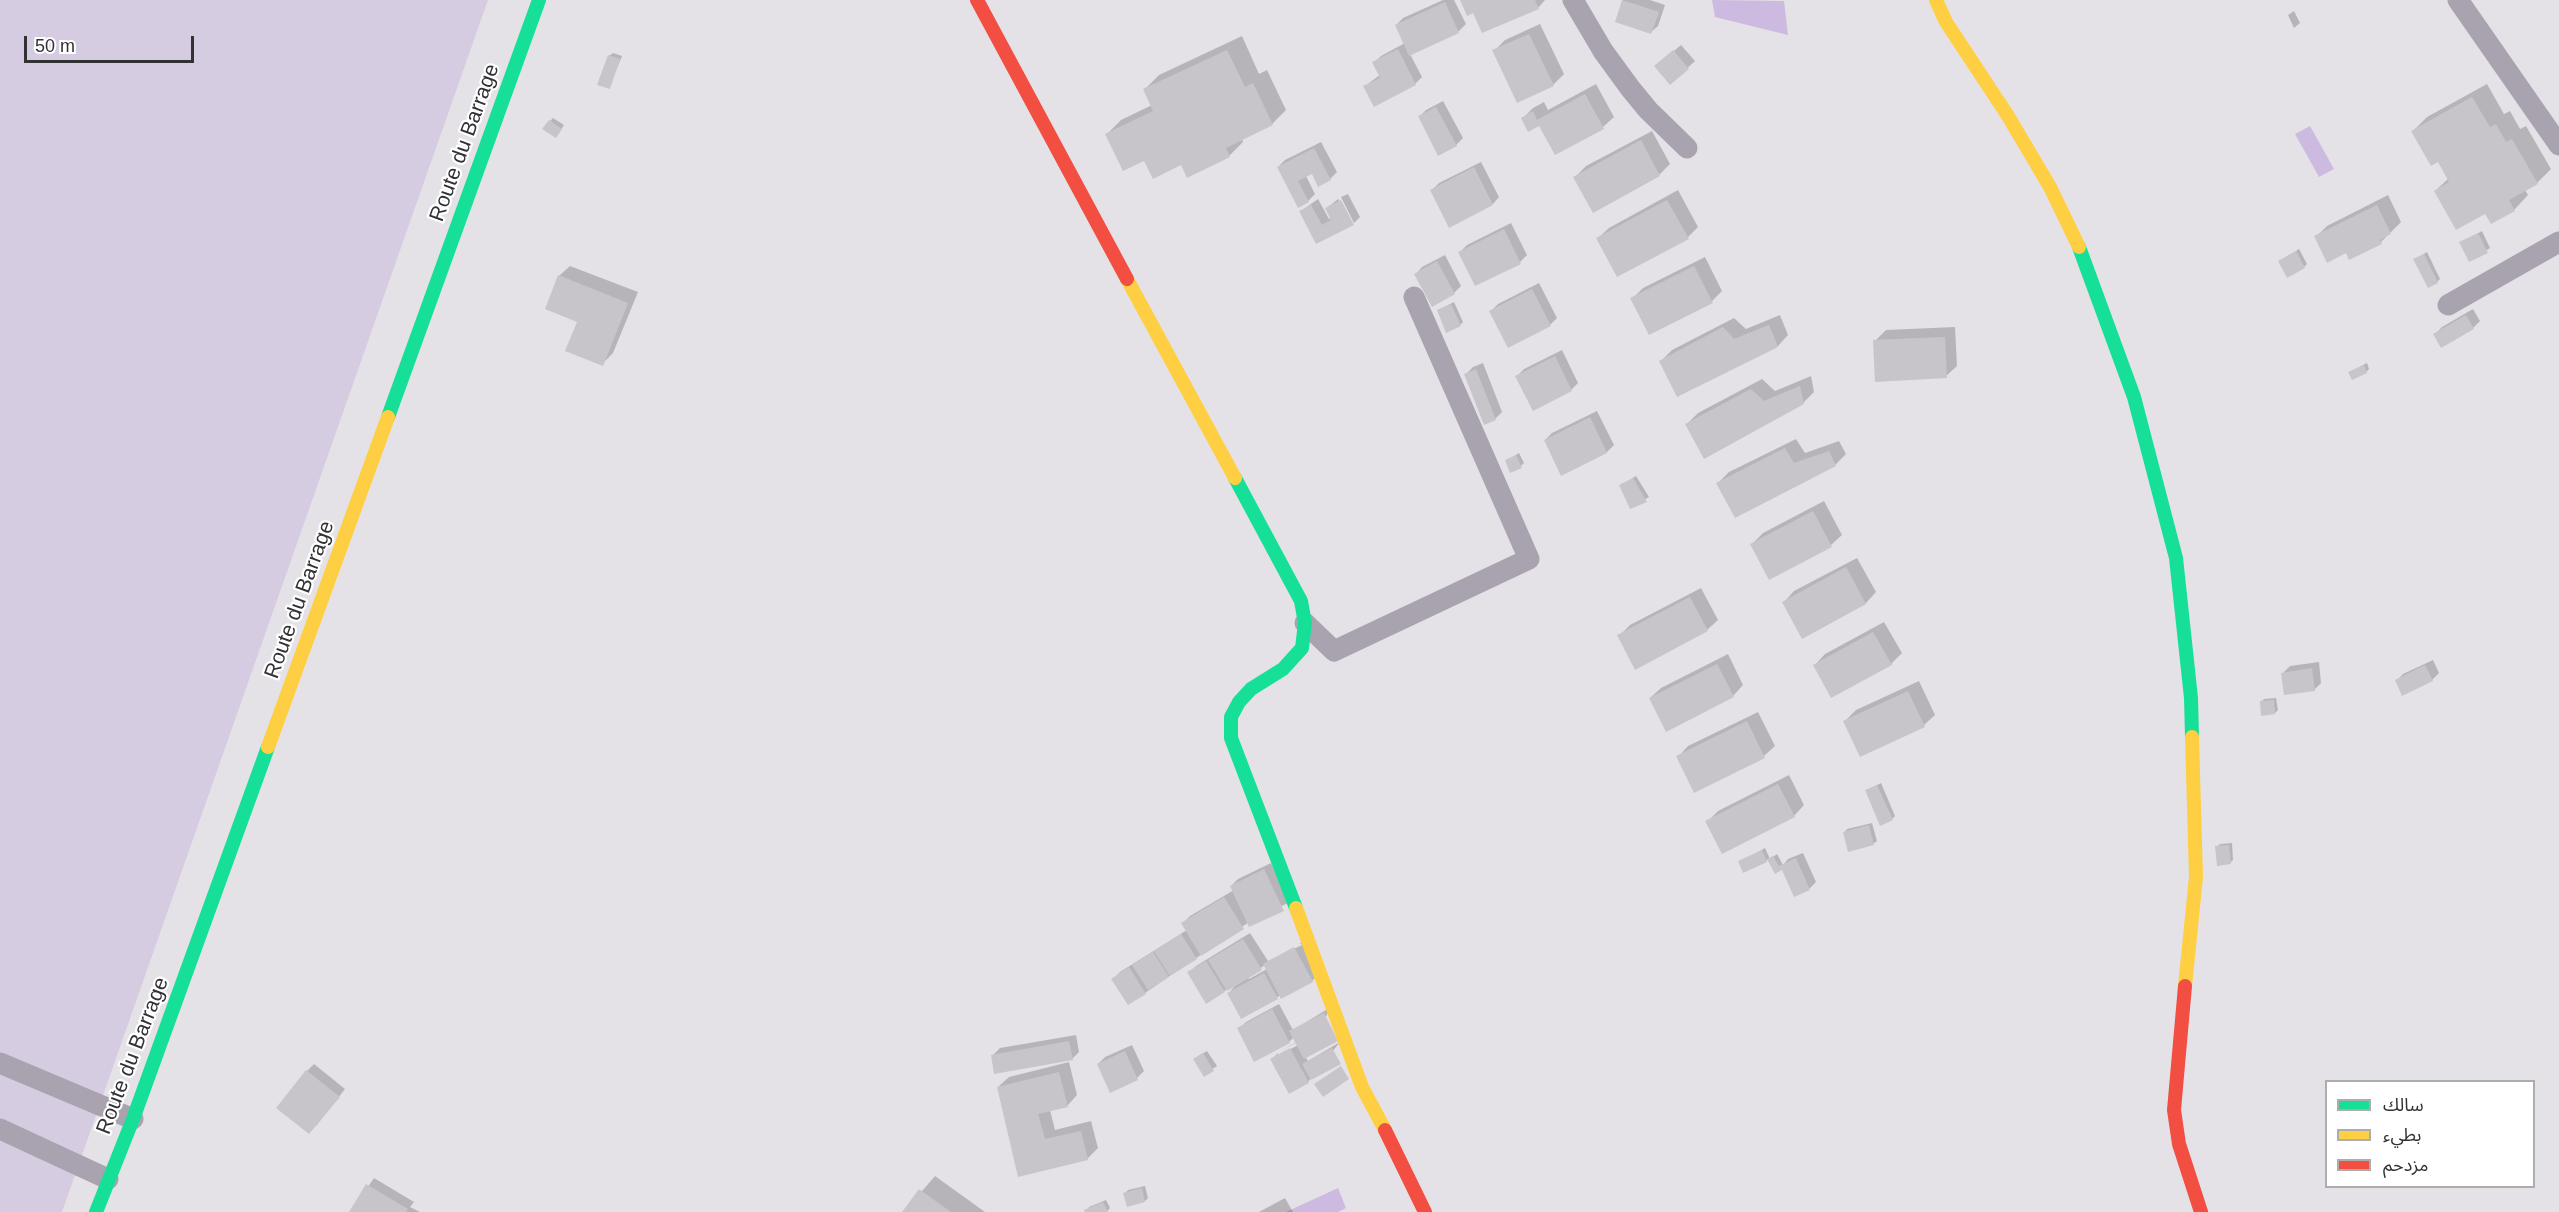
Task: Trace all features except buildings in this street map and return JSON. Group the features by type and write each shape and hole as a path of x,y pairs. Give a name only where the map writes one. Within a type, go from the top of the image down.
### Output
{"street":[{"name":"Route du Barrage","path":"96,1212 134,1119 539,0"},
{"path":"976,0 1300,601 1305,623 1302,648 1283,669 1251,689 1239,702 1231,717 1231,738 1276,852 1362,1087 1407,1172 1425,1212"},
{"path":"1573,0 1603,51 1630,88 1648,110 1687,148"},
{"path":"1936,0 1946,22 2008,116 2050,186 2082,254 2134,396 2176,558 2191,698 2196,878 2174,1110 2179,1144 2201,1212"},
{"path":"2458,0 2559,145"},
{"path":"2448,305 2559,242"},
{"path":"1305,623 1334,651 1528,560 1414,297"},
{"path":"0,1063 134,1119"},
{"path":"0,1129 108,1179"}],"shaded area":[{"path":"0,0 488,0 62,1212 0,1212"},
{"path":"1712,0 1784,1 1788,35 1715,17"},
{"path":"2310,126 2334,169 2319,177 2295,134"},
{"path":"1338,1188 1346,1208 1338,1212 1286,1212"}],"traffic: fast":[{"path":"388,417 539,0"},
{"path":"2079,247 2134,397 2176,558 2191,698 2192,737"},
{"path":"1235,478 1301,601 1305,623 1302,648 1283,669 1251,689 1239,702 1231,717 1231,738 1296,908"},
{"path":"96,1212 133,1119 268,747"}],"traffic: slow":[{"path":"1936,0 1946,22 2008,116 2050,187 2079,247"},
{"path":"1127,279 1235,478"},
{"path":"268,747 388,417"},
{"path":"2185,986 2196,877 2192,737"},
{"path":"1296,908 1362,1087 1385,1130"}],"traffic: jam":[{"path":"977,0 1127,279"},
{"path":"2185,986 2174,1110 2179,1144 2201,1212"},
{"path":"1385,1130 1425,1212"}]}
